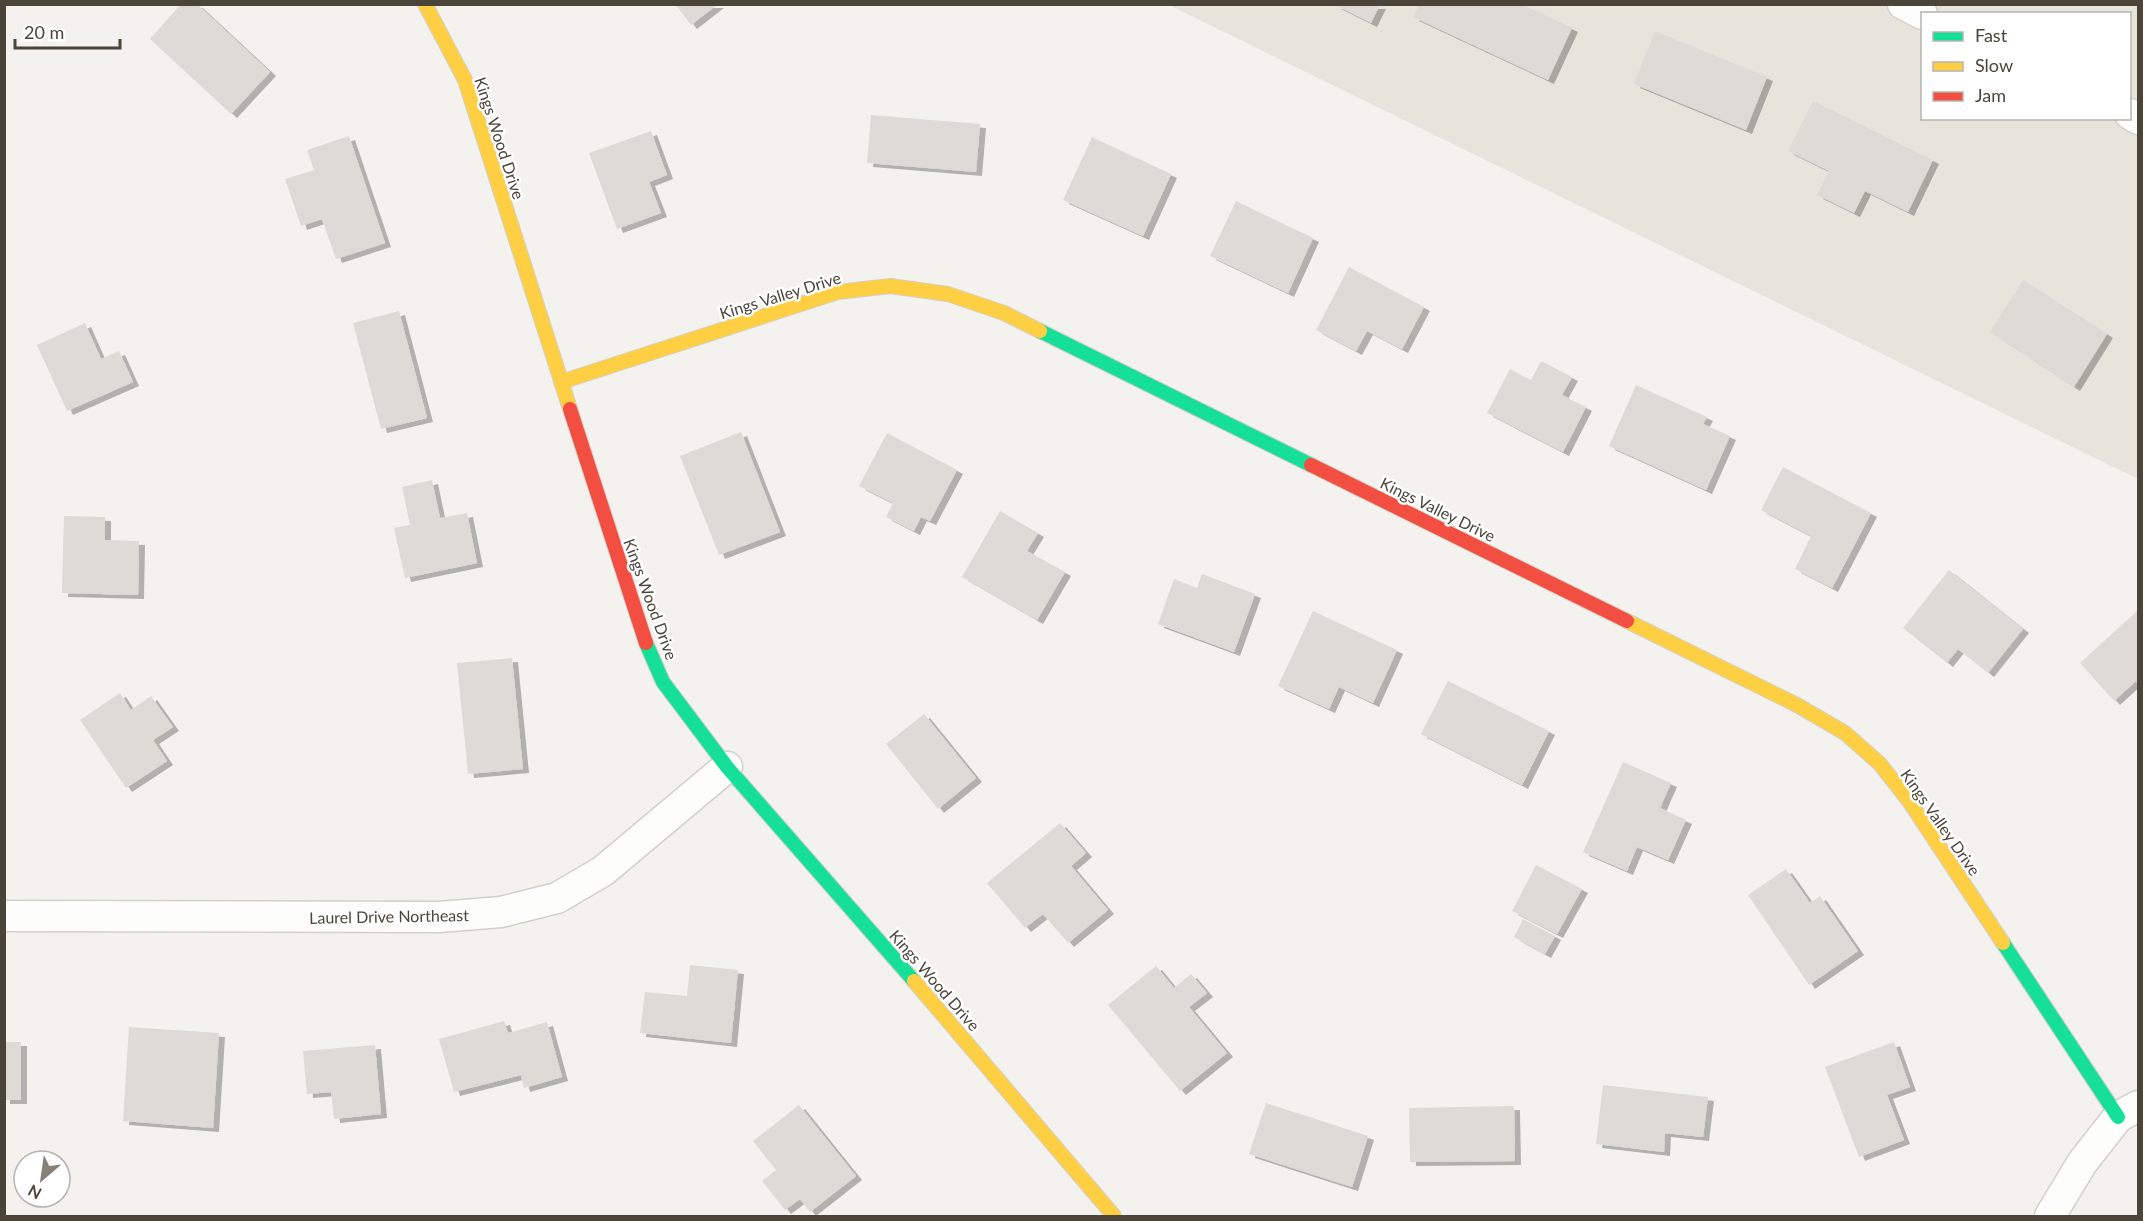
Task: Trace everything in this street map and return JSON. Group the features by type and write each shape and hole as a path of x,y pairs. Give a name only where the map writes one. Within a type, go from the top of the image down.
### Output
{"street":[{"name":"Kings Wood Drive","path":"425,4 465,80 641,631 663,682 727,767 898,962 1114,1216"},
{"path":"1903,4 1921,13"},
{"name":"Kings Valley Drive","path":"561,382 838,292 890,286 948,294 1005,314 1797,705 1845,733 1880,764 1910,801 2128,1111"},
{"name":"Laurel Drive Northeast","path":"4,916 439,917 501,912 557,898 603,871 727,767"},
{"path":"2050,1216 2082,1163 2128,1111"}],"shaded area":[{"path":"1169,5 2138,5 2138,479"}],"building":[{"path":"181,4 197,4 270,72 231,114 150,39"},
{"path":"675,4 718,4 691,25"},
{"path":"1419,4 1521,4 1572,28 1548,80 1413,17"},
{"path":"1335,5 1380,5 1371,23"},
{"path":"1655,31 1767,77 1746,130 1634,84"},
{"path":"1813,101 1933,160 1908,212 1865,191 1854,213 1817,195 1829,171 1788,151"},
{"path":"871,115 980,124 976,172 867,163"},
{"path":"651,131 667,175 649,182 661,213 617,229 589,153"},
{"path":"349,136 385,243 336,259 322,219 301,226 285,179 314,170 307,150"},
{"path":"1092,137 1171,174 1143,236 1063,200"},
{"path":"1236,201 1313,238 1288,293 1210,256"},
{"path":"1349,267 1424,307 1402,349 1367,331 1356,351 1316,330"},
{"path":"2023,280 2107,334 2074,387 1990,332"},
{"path":"399,311 427,418 381,429 353,323"},
{"path":"85,323 101,359 119,351 133,382 67,411 37,345"},
{"path":"1541,361 1572,377 1562,395 1586,407 1563,452 1487,413 1510,369 1531,380"},
{"path":"1636,385 1707,417 1703,424 1730,436 1706,490 1609,446"},
{"path":"741,432 780,532 719,555 680,456"},
{"path":"887,433 957,470 930,521 921,517 914,531 886,517 893,503 859,486"},
{"path":"1783,467 1871,513 1832,588 1795,569 1811,536 1761,510"},
{"path":"432,480 440,518 467,513 477,563 405,578 394,528 410,525 402,487"},
{"path":"1000,511 1038,533 1027,551 1065,572 1037,620 962,577"},
{"path":"64,516 105,517 105,540 139,541 138,595 62,593"},
{"path":"1949,570 2023,629 1988,673 1958,649 1947,663 1903,628"},
{"path":"1202,574 1255,594 1234,652 1158,624 1174,579 1197,588"},
{"path":"2138,610 2138,685 2136,681 2114,701 2080,663"},
{"path":"1313,611 1397,650 1373,703 1339,687 1329,709 1278,686"},
{"path":"512,658 523,769 468,774 457,663"},
{"path":"1448,681 1549,731 1522,785 1421,734"},
{"path":"120,693 131,710 151,696 173,727 153,740 167,761 126,788 80,720"},
{"path":"924,714 976,778 938,809 886,744"},
{"path":"1623,762 1671,783 1660,808 1686,820 1668,860 1637,847 1627,871 1583,852"},
{"path":"1060,823 1086,853 1071,866 1108,910 1068,943 1043,914 1025,928 987,883"},
{"path":"1536,865 1582,889 1557,934 1512,911"},
{"path":"1786,869 1810,903 1820,896 1858,951 1809,985 1748,895"},
{"path":"1523,919 1555,936 1545,954 1514,937"},
{"path":"690,965 738,970 731,1043 640,1033 645,992 687,996"},
{"path":"1156,966 1174,988 1191,974 1207,993 1189,1007 1227,1053 1180,1091 1108,1005"},
{"path":"504,1021 508,1033 547,1022 562,1077 524,1088 521,1075 454,1092 439,1039"},
{"path":"129,1027 219,1033 213,1128 123,1121"},
{"path":"4,1042 21,1042 21,1100 4,1100"},
{"path":"1894,1042 1910,1087 1887,1095 1904,1140 1859,1157 1825,1067"},
{"path":"375,1045 381,1114 334,1119 331,1092 307,1094 303,1051"},
{"path":"1603,1085 1708,1097 1703,1137 1665,1133 1664,1152 1596,1144"},
{"path":"1266,1103 1368,1136 1352,1187 1249,1154"},
{"path":"799,1105 856,1176 810,1212 800,1199 785,1210 762,1181 776,1170 753,1141"},
{"path":"1514,1106 1515,1161 1410,1162 1409,1108"}],"traffic: fast":[{"path":"1040,331 1311,465"},
{"path":"646,643 663,682 727,767 914,981"},
{"path":"2003,943 2118,1117"}],"traffic: slow":[{"path":"425,4 465,80 570,409"},
{"path":"561,382 838,292 890,286 948,294 1004,313 1040,331"},
{"path":"1627,621 1797,705 1845,733 1880,764 1909,801 2003,943"},
{"path":"914,981 1114,1216"}],"traffic: jam":[{"path":"570,409 646,643"},
{"path":"1311,465 1627,621"}]}
